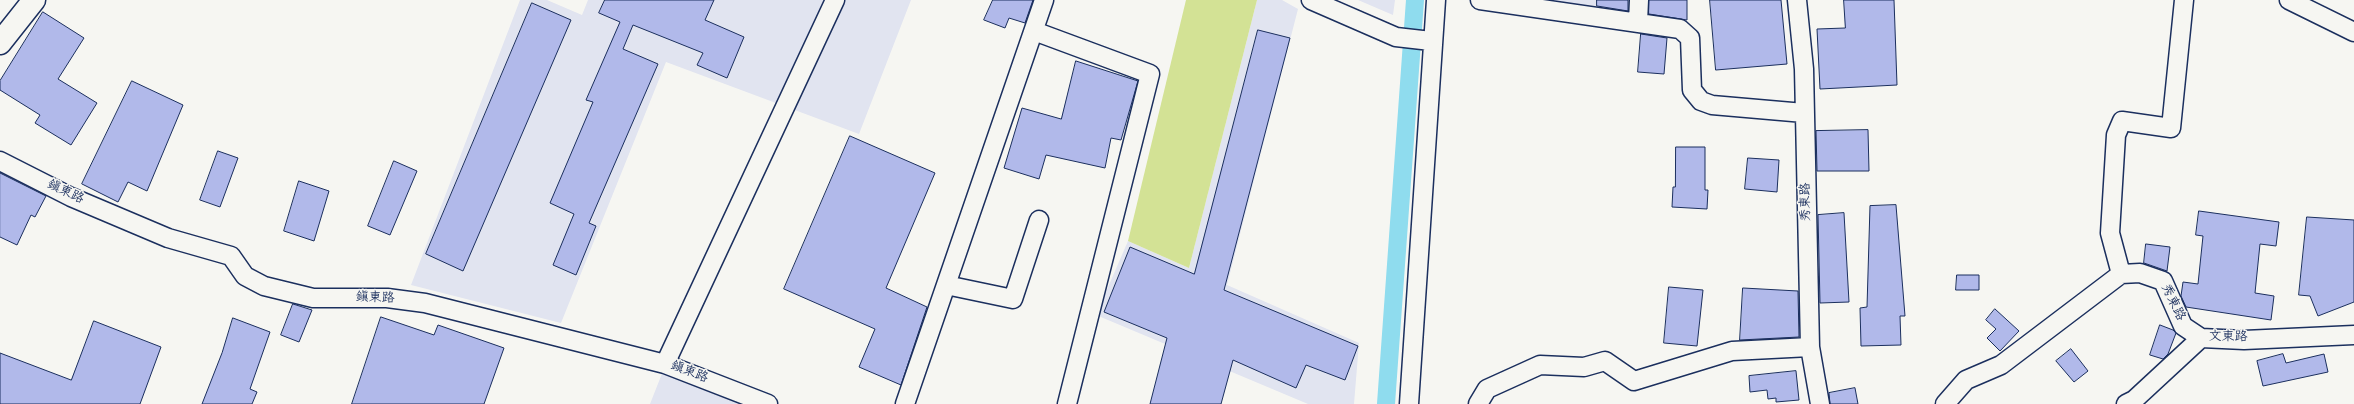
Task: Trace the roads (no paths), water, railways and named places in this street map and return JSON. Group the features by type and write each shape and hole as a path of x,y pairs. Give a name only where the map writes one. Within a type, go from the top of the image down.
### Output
{"main road":[{"path":"0,43 34,0"}],"street":[{"path":"665,364 835,0"},
{"path":"906,404 1044,0"},
{"path":"1311,0 1396,37 1425,40"},
{"path":"1409,404 1425,40 1436,0"},
{"path":"1480,0 1638,22 1680,30 1690,38 1692,90 1701,100 1712,105 1804,113"},
{"path":"1638,22 1639,0"},
{"name":"秀東路","path":"1797,0 1804,69 1810,347 1820,404"},
{"path":"1945,404 1966,380 2001,366 2121,274 2110,233 2116,135 2122,121 2171,128 2184,0"},
{"path":"2290,0 2354,32"},
{"path":"1034,31 1150,74 1067,404"},
{"name":"鎮東路","path":"0,161 71,197 168,238 231,256 245,276 264,286 313,298 388,298 425,303 665,364 768,404"},
{"path":"946,285 1013,299 1039,220"},
{"name":"秀東路","path":"2121,274 2140,274 2162,281 2183,326 2201,338"},
{"name":"文東路","path":"2126,404 2134,400 2201,338 2244,340 2354,335"},
{"path":"1478,404 1487,388 1540,365 1584,367 1605,361 1634,381 1732,351 1810,347"}],"waterway":[{"path":"1386,404 1415,0"}]}
